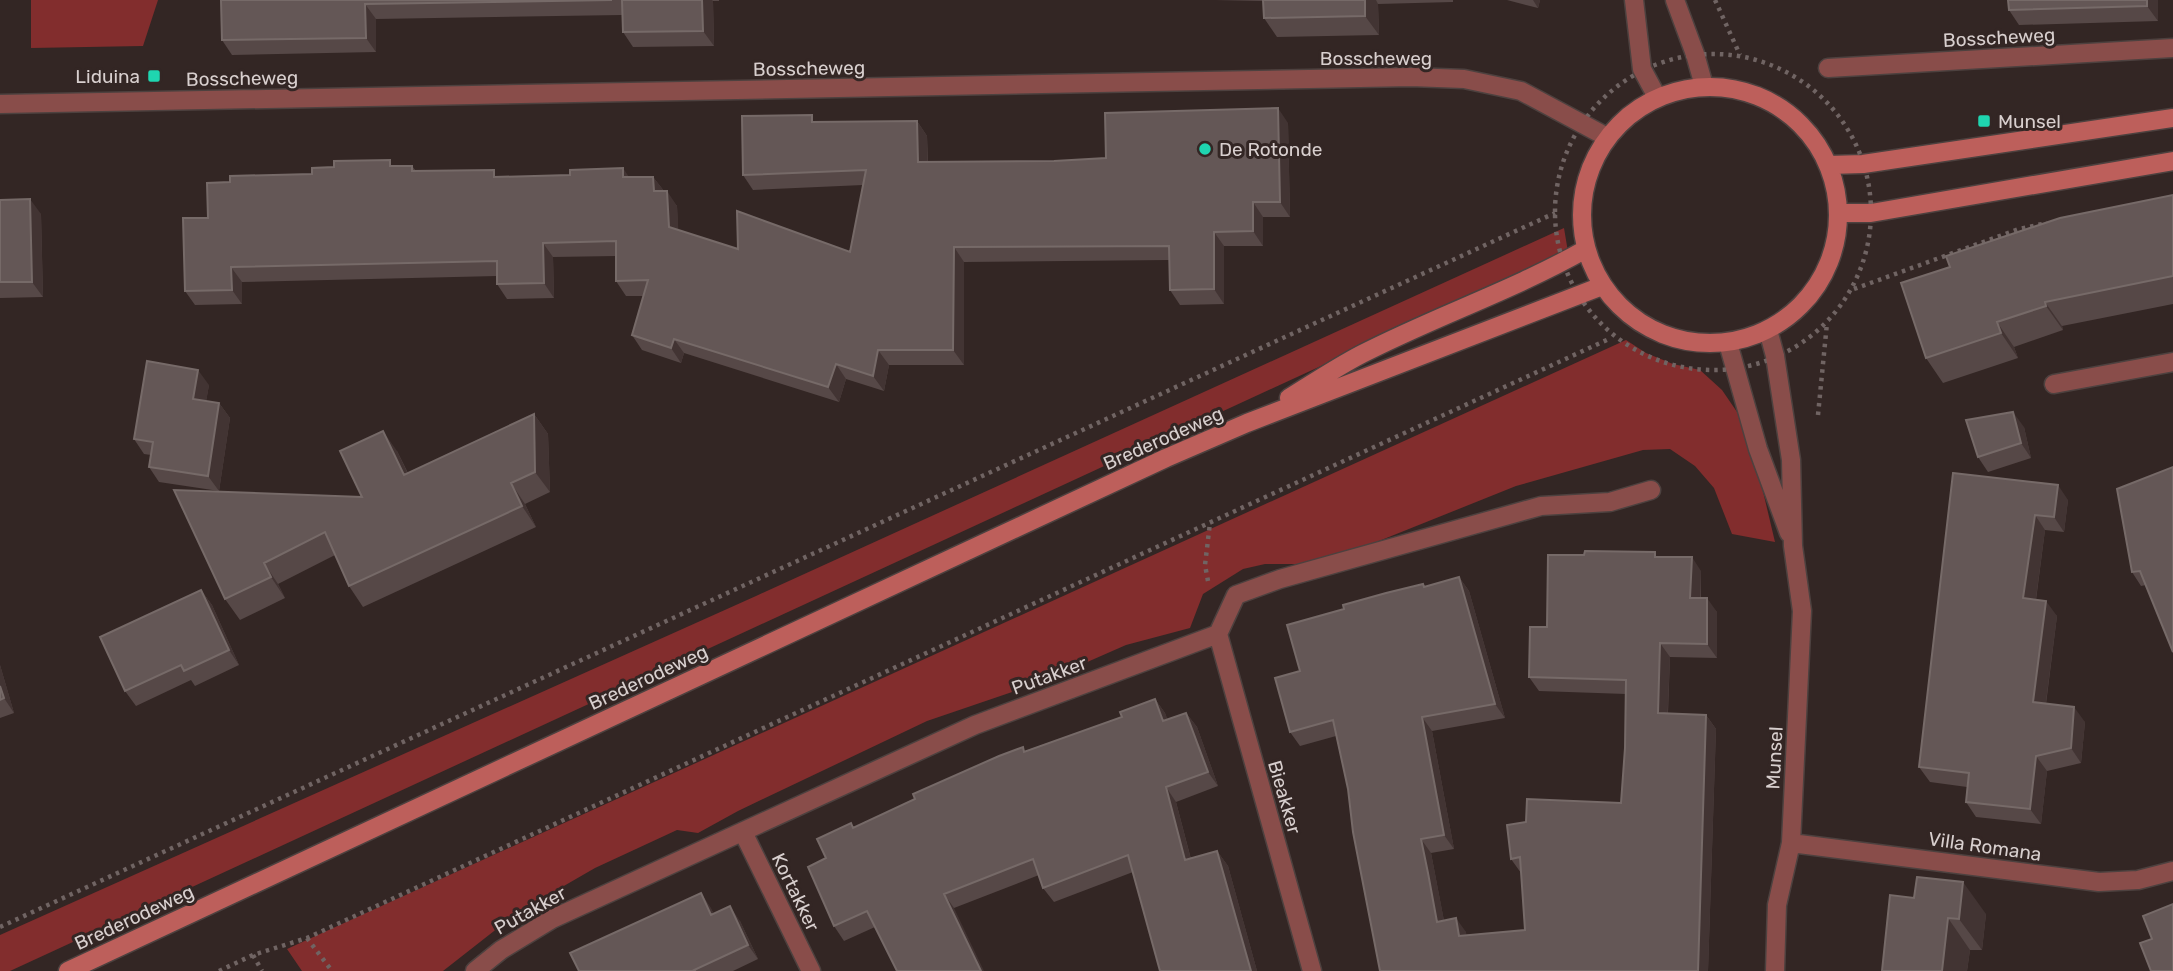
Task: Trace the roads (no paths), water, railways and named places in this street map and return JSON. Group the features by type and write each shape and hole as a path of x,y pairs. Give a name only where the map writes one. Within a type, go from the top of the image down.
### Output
{"main road":[{"path":"1704,86 1735,88 1765,98 1792,115 1813,138 1829,165 1839,213 1836,242 1827,269 1805,300 1792,314 1768,330 1728,343 1691,343 1655,332 1624,312 1602,286 1586,249 1581,215 1585,182 1605,136 1636,108 1657,97 1704,86"},
{"path":"1829,165 1863,164 2173,118"},
{"path":"1839,213 1871,213 2173,161"},
{"name":"Brederodeweg","path":"1247,423 1362,354 1586,249"},
{"name":"Brederodeweg","path":"68,971 1166,458 1247,423 1602,286"}],"street":[{"path":"1633,0 1642,69 1657,97"},
{"path":"1675,0 1704,86"},
{"name":"Bosscheweg","path":"1828,68 2173,48"},
{"name":"Bosscheweg","path":"0,104 1410,77 1464,79 1508,87 1541,100 1605,136"},
{"name":"Munsel","path":"1768,330 1775,356 1791,460 1793,546 1802,611 1791,843 1777,905 1775,971"},
{"name":"Munsel","path":"1728,343 1758,449 1793,546"},
{"path":"2054,384 2173,362"},
{"path":"1218,634 1236,595 1280,579 1541,506 1610,502 1651,491"},
{"name":"Putakker","path":"475,971 501,950 552,919 975,725 1218,634"},
{"name":"Bieakker","path":"1218,634 1312,971"},
{"name":"Kortakker","path":"743,832 811,971"},
{"name":"Villa Romana","path":"1791,843 2099,882 2138,880 2173,870"}],"place":[{"name":"Liduina","path":"154,76"},
{"name":"Munsel","path":"1984,121"},
{"name":"De Rotonde","path":"1205,149"}]}
